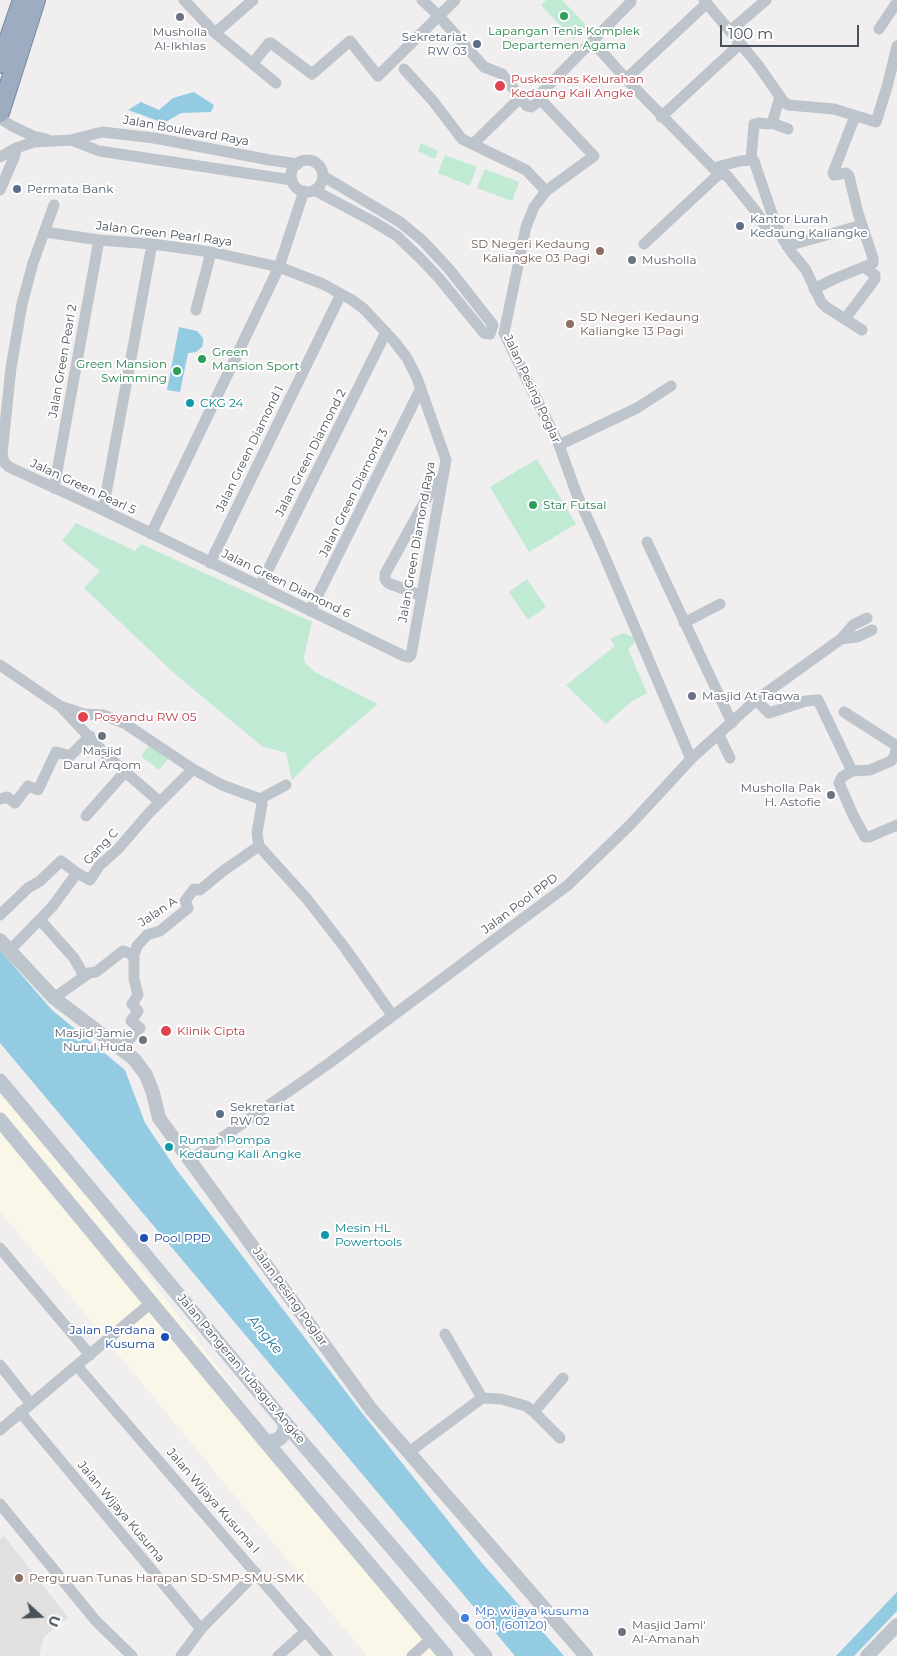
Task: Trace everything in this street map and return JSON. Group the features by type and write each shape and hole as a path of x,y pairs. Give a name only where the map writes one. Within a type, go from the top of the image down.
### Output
{"highway":[{"path":"0,29 10,0"},
{"path":"0,64 22,0"},
{"path":"0,84 29,0"},
{"path":"0,113 36,0"}],"main road":[{"name":"Jalan Pangeran Tubagus Angke","path":"0,1081 286,1424 485,1656"},
{"path":"0,1120 446,1656"},
{"path":"266,1442 275,1441 280,1438 284,1433 286,1424"},
{"path":"282,1459 283,1450 288,1445 294,1442 302,1442"}],"street":[{"path":"184,0 215,33 276,83"},
{"path":"215,33 253,0"},
{"path":"422,0 438,15 484,67 500,72 529,107 541,100"},
{"path":"253,63 271,43 312,74 350,41 378,76 455,0"},
{"path":"730,31 766,0"},
{"path":"541,100 542,92 631,1"},
{"path":"626,79 705,2 758,65 780,97 788,105 824,108 876,121 897,46"},
{"path":"879,29 895,9"},
{"path":"592,41 662,117 716,171 729,178 758,214 765,227"},
{"path":"662,117 740,44"},
{"path":"404,69 434,101 462,139 528,172 546,191 594,156 541,100"},
{"path":"772,123 780,97"},
{"path":"473,144 520,98"},
{"path":"814,289 873,263 848,174 834,175 833,173 854,116"},
{"name":"Jalan Boulevard Raya","path":"0,118 33,136 52,140"},
{"path":"788,128 772,123 754,124 752,160 756,164 771,211 787,246 806,270 823,305 862,330"},
{"name":"Jalan Boulevard Raya","path":"0,157 16,148 34,142 71,140 109,132 154,138 298,164"},
{"name":"Jalan Boulevard Raya","path":"71,140 99,151 292,180"},
{"path":"0,190 16,148"},
{"path":"151,534 279,267 309,191 320,185 323,176 321,168 313,161 305,160 298,164 292,171 292,180 296,187 309,191 374,222 397,236 438,277 484,333 490,334 493,325 449,269 423,241 400,222 323,176"},
{"path":"644,244 716,171 752,160"},
{"name":"Jalan Pesing Poglar","path":"546,191 534,207 526,227 504,333 559,445 577,495 602,548 691,759"},
{"path":"45,232 54,205"},
{"path":"787,246 862,224"},
{"name":"Jalan Green Pearl Raya","path":"45,232 211,252 279,267"},
{"name":"Jalan Green Pearl 5","path":"45,232 33,263 20,313 11,368 2,454 4,462 9,467 151,534"},
{"name":"Jalan Green Pearl 2","path":"54,488 100,240"},
{"path":"103,510 152,244"},
{"path":"196,310 211,252"},
{"path":"845,319 875,279 875,275 868,270 868,266"},
{"name":"Jalan Green Diamond Raya","path":"279,267 306,276 341,294 364,309 386,332 407,358 421,388 445,454 444,476 412,652 409,656"},
{"name":"Jalan Green Diamond 1","path":"210,563 341,294"},
{"name":"Jalan Green Diamond 2","path":"260,586 386,332"},
{"path":"559,445 637,408 671,386"},
{"name":"Jalan Green Diamond 3","path":"310,611 421,388"},
{"path":"422,596 388,583 384,579 430,492 444,476"},
{"name":"Jalan Green Diamond 6","path":"151,534 404,656 409,656"},
{"path":"647,542 732,723"},
{"path":"684,623 720,604"},
{"name":"Jalan Pool PPD","path":"190,1160 328,1064 392,1014 568,885 630,826 691,759 756,700 841,639 853,625 867,618"},
{"name":"Jalan Pool PPD","path":"841,639 857,637 872,630"},
{"path":"0,665 60,706 108,757 160,802"},
{"path":"756,700 769,713 806,701 818,700 852,771"},
{"path":"60,706 84,714 102,714 124,723 193,769 228,788 260,800"},
{"path":"844,712 897,747 894,758 891,761 870,770 852,771 842,777 839,783 853,815 864,835 869,837 897,825"},
{"path":"719,735 730,758"},
{"path":"0,799 7,797 15,802 28,785 38,790 56,752 70,756 90,736"},
{"name":"Gang C","path":"10,951 52,907 77,874 90,880 99,866 118,850 160,802 193,769"},
{"path":"86,816 124,772"},
{"path":"260,800 286,785"},
{"path":"260,800 262,804 257,833 259,846 307,899 392,1014"},
{"name":"Jalan A","path":"134,956 137,946 147,935 160,931 187,910 185,901 194,888 200,890 259,846"},
{"path":"0,915 28,888 40,881 61,861 77,874"},
{"path":"40,920 74,958 84,976"},
{"name":"Jalan Pesing Poglar","path":"0,940 54,998 134,1059 146,1076 153,1093 159,1118 371,1409 586,1656"},
{"path":"54,998 84,976 96,972 123,952 134,956 134,979 138,996 132,1004 138,1011 131,1021 140,1028 120,1049"},
{"path":"0,1248 90,1355"},
{"path":"0,1430 151,1303"},
{"path":"445,1334 482,1398"},
{"path":"0,1365 31,1404"},
{"name":"Jalan Wijaya Kusuma I","path":"77,1366 327,1656"},
{"path":"534,1412 563,1378"},
{"path":"408,1452 482,1398 508,1401 526,1406 560,1438"},
{"name":"Jalan Wijaya Kusuma","path":"20,1412 201,1629"},
{"path":"0,1504 4,1519 96,1621 132,1656"},
{"path":"181,1656 201,1629 256,1574"},
{"path":"867,1656 897,1625"},
{"path":"278,1656 306,1631"},
{"path":"412,1656 432,1639"}],"shaded area":[{"path":"0,1081 426,1642 439,1656 367,1656 0,1211"},
{"name":"Perguruan Tunas Harapan SD-SMP-SMU-SMK","path":"4,1536 68,1617 44,1637 39,1656 0,1656 0,1539"}],"green space":[{"name":"Lapangan Tenis Komplek Departemen Agama","path":"546,0 562,0 587,26 573,39 541,5"},
{"path":"421,143 438,151 435,159 418,151"},
{"path":"445,155 477,167 470,186 438,173"},
{"path":"485,169 519,182 512,201 477,188"},
{"name":"Star Futsal","path":"537,459 576,524 529,552 490,487"},
{"path":"76,523 135,551 141,544 312,622 304,657 305,663 315,672 378,704 313,759 292,780 286,753 262,746 175,674 84,588 100,571 62,541"},
{"path":"527,579 546,607 528,620 509,592"},
{"path":"623,633 635,638 633,645 628,649 647,693 631,702 606,724 566,685 615,646 610,639"},
{"path":"150,744 168,759 159,770 141,756"}],"water":[{"path":"194,92 214,105 211,112 181,113 164,123 128,110 141,102 159,110 173,98"},
{"name":"Green Mansion Swimming","path":"179,327 197,331 203,338 202,347 196,352 188,353 180,392 167,390"},
{"name":"Angke","path":"0,950 52,1010 125,1070 145,1123 176,1169 359,1409 481,1562 564,1656 515,1656 0,1043"},
{"path":"897,1592 897,1611 854,1656 836,1656"}],"place":[{"name":"Lapangan Tenis Komplek Departemen Agama","path":"564,16"},
{"name":"Musholla Al-Ikhlas","path":"180,17"},
{"name":"Sekretariat RW 03","path":"477,44"},
{"name":"Puskesmas Kelurahan Kedaung Kali Angke","path":"500,86"},
{"name":"Permata Bank","path":"17,189"},
{"name":"Kantor Lurah Kedaung Kaliangke","path":"740,226"},
{"name":"SD Negeri Kedaung Kaliangke 03 Pagi","path":"600,251"},
{"name":"Musholla","path":"632,260"},
{"name":"SD Negeri Kedaung Kaliangke 13 Pagi","path":"570,324"},
{"name":"Green Mansion Sport","path":"202,359"},
{"name":"Green Mansion Swimming","path":"177,371"},
{"name":"CKG 24","path":"190,403"},
{"name":"Star Futsal","path":"533,505"},
{"name":"Masjid At Taqwa","path":"692,696"},
{"name":"Posyandu RW 05","path":"83,717"},
{"name":"Masjid Darul Arqom","path":"102,736"},
{"name":"Musholla Pak H. Astofie","path":"831,795"},
{"name":"Klinik Cipta","path":"166,1031"},
{"name":"Masjid Jamie Nurul Huda","path":"143,1040"},
{"name":"Sekretariat RW 02","path":"220,1114"},
{"name":"Rumah Pompa Kedaung Kali Angke","path":"169,1147"},
{"name":"Mesin HL Powertools","path":"325,1235"},
{"name":"Pool PPD","path":"144,1238"},
{"name":"Jalan Perdana Kusuma","path":"165,1337"},
{"name":"Perguruan Tunas Harapan SD-SMP-SMU-SMK","path":"19,1578"},
{"name":"Mp. wijaya kusuma 001, (601120)","path":"465,1618"},
{"name":"Masjid Jami' Al-Amanah","path":"622,1632"}]}
